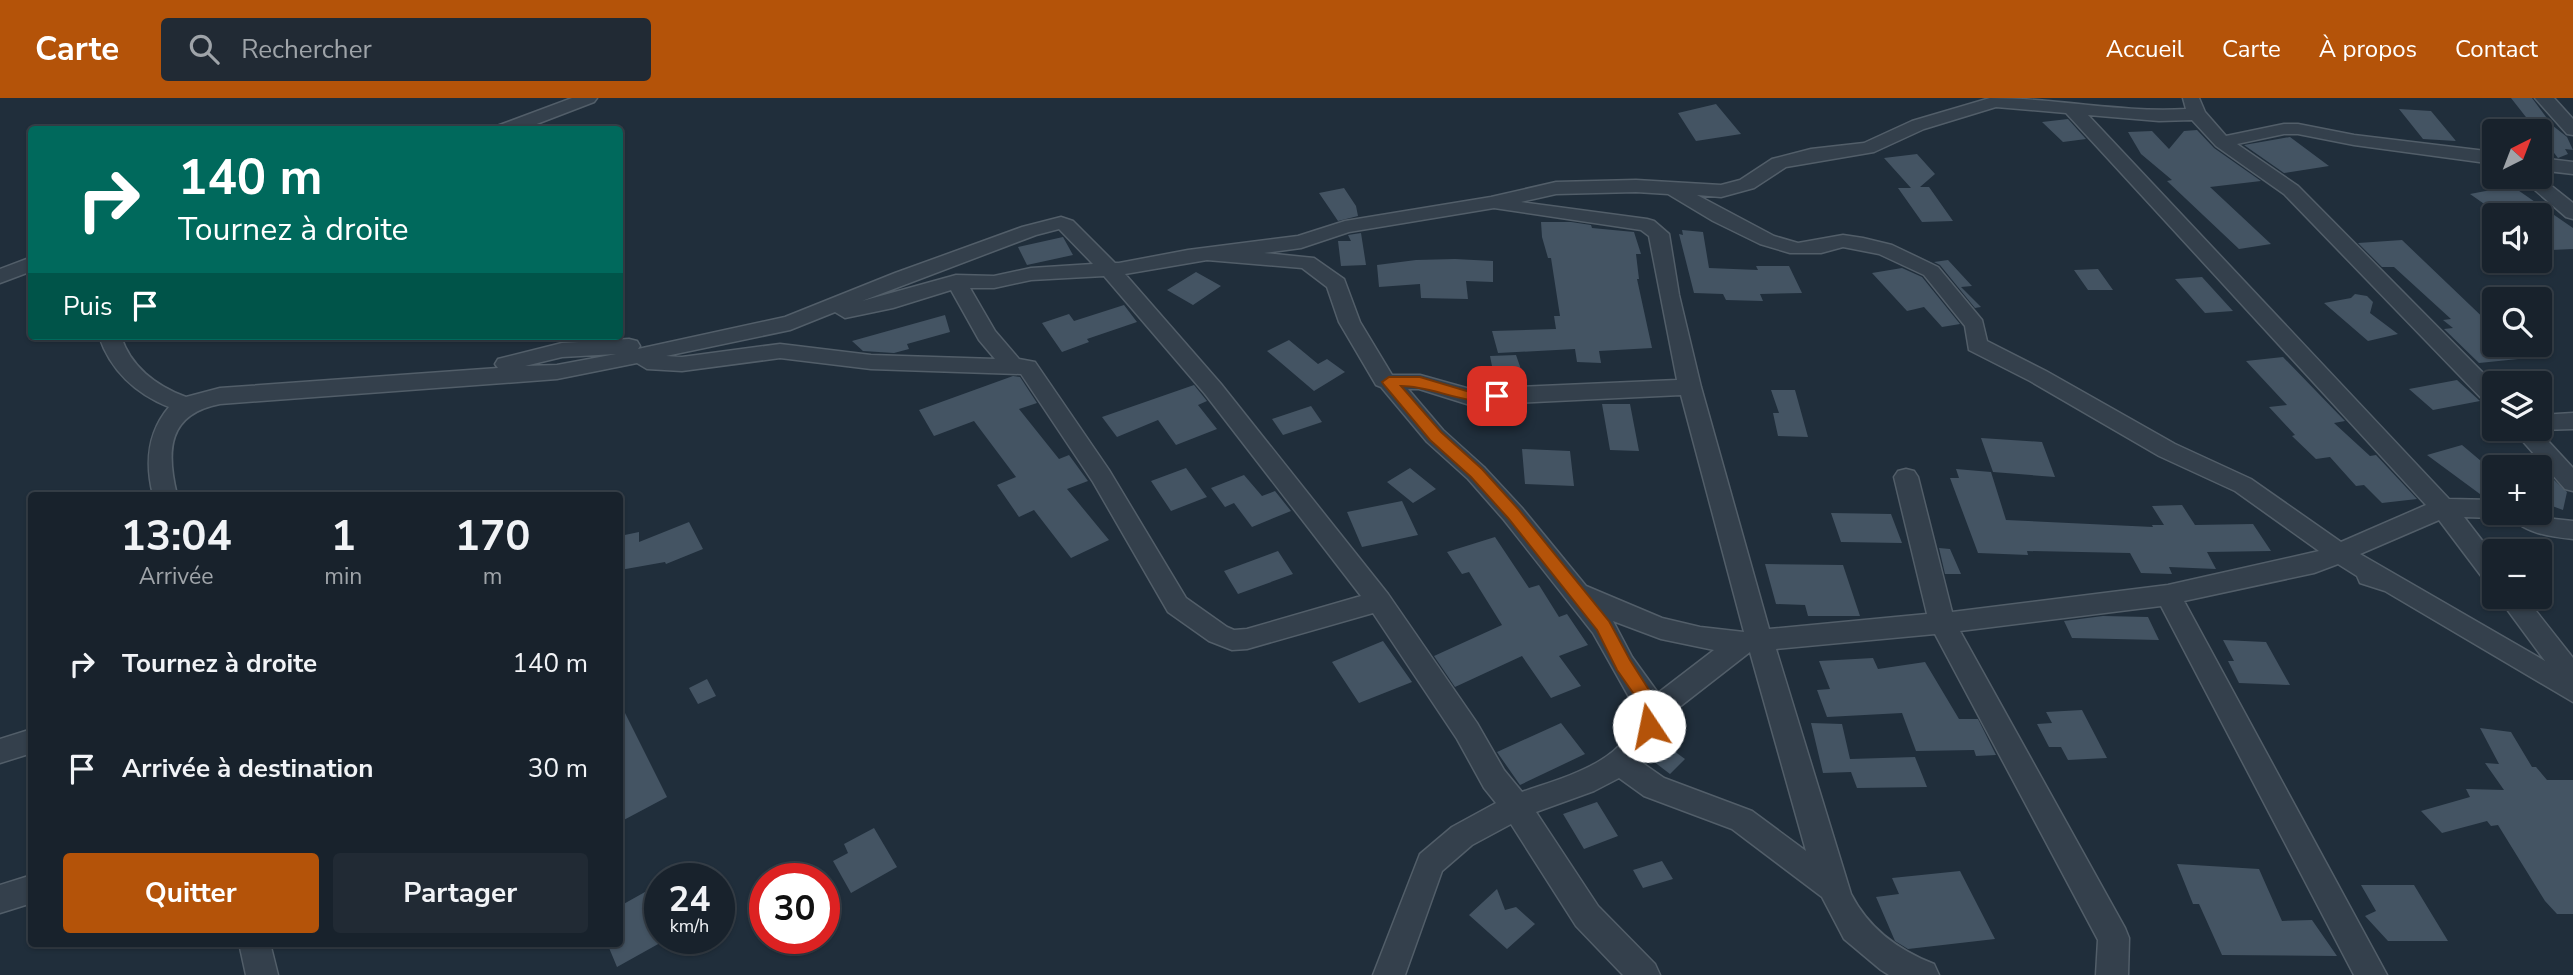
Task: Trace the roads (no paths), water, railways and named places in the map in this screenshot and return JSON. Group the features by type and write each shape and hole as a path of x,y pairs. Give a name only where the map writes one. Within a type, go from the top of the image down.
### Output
{"street":[{"path":"514,126 588,98"},
{"path":"2544,98 2573,130"},
{"path":"112,340 121,361 143,383 167,401 186,405 220,396 454,377 556,372 886,303 956,281 994,282 1031,274 1109,269 1301,242 1345,228 1491,204 1565,187 1721,191 1747,184 1779,163 1811,155 1868,148 1918,124 1995,102 2159,116 2194,106 2222,142 2291,190 2482,386"},
{"path":"2070,107 2444,508 2482,558"},
{"path":"2222,142 2284,129 2298,129 2354,140 2482,156"},
{"path":"2552,166 2573,168"},
{"path":"1671,188 1720,217 1767,240 1797,249 1821,247 1843,241 1863,244 1885,249 1931,271 1975,325 1977,345 2038,376 2167,450 2242,485 2339,553 2573,691"},
{"path":"2544,189 2573,213"},
{"path":"1491,204 1647,225 1659,234 1689,387 1751,642 1808,797 1832,887 1850,921 1868,940 1898,965 1923,975"},
{"path":"790,323 902,277 1055,223 1066,225 1109,269 1213,389 1379,601 1467,732 1494,779 1516,807 1587,916 1644,975"},
{"path":"1212,255 1307,262 1337,284 1338,295 1357,335 1384,380 1389,382 1435,436 1476,473 1513,514 1604,626 1623,665 1652,713 1649,726 1637,748 1621,763 1584,782 1516,807 1462,836 1430,863 1389,975"},
{"path":"0,277 28,265"},
{"path":"956,281 987,335 1012,365 1027,367 1101,476 1177,605 1218,634 1232,640 1247,639 1379,601"},
{"path":"454,377 562,351 702,340"},
{"path":"621,360 682,364 780,351 871,362 1027,367"},
{"path":"1389,382 1420,382 1470,397 1689,387"},
{"path":"163,492 158,471 161,447 172,421 186,405"},
{"path":"2552,422 2573,421"},
{"path":"2534,441 2573,483"},
{"path":"1906,477 1942,623 2114,938 2112,975"},
{"path":"1574,591 1643,624 1670,633 1711,641 1751,642 1942,623 2168,595 2314,564 2444,508 2482,509"},
{"path":"2546,525 2573,530"},
{"path":"2314,564 2383,580"},
{"path":"2168,595 2371,975"},
{"path":"2520,609 2573,678"},
{"path":"1652,713 1751,642"},
{"path":"0,751 28,742"},
{"path":"1621,763 1654,787 1742,820 1832,887"},
{"path":"0,900 28,890"},
{"path":"255,947 262,975"}]}
